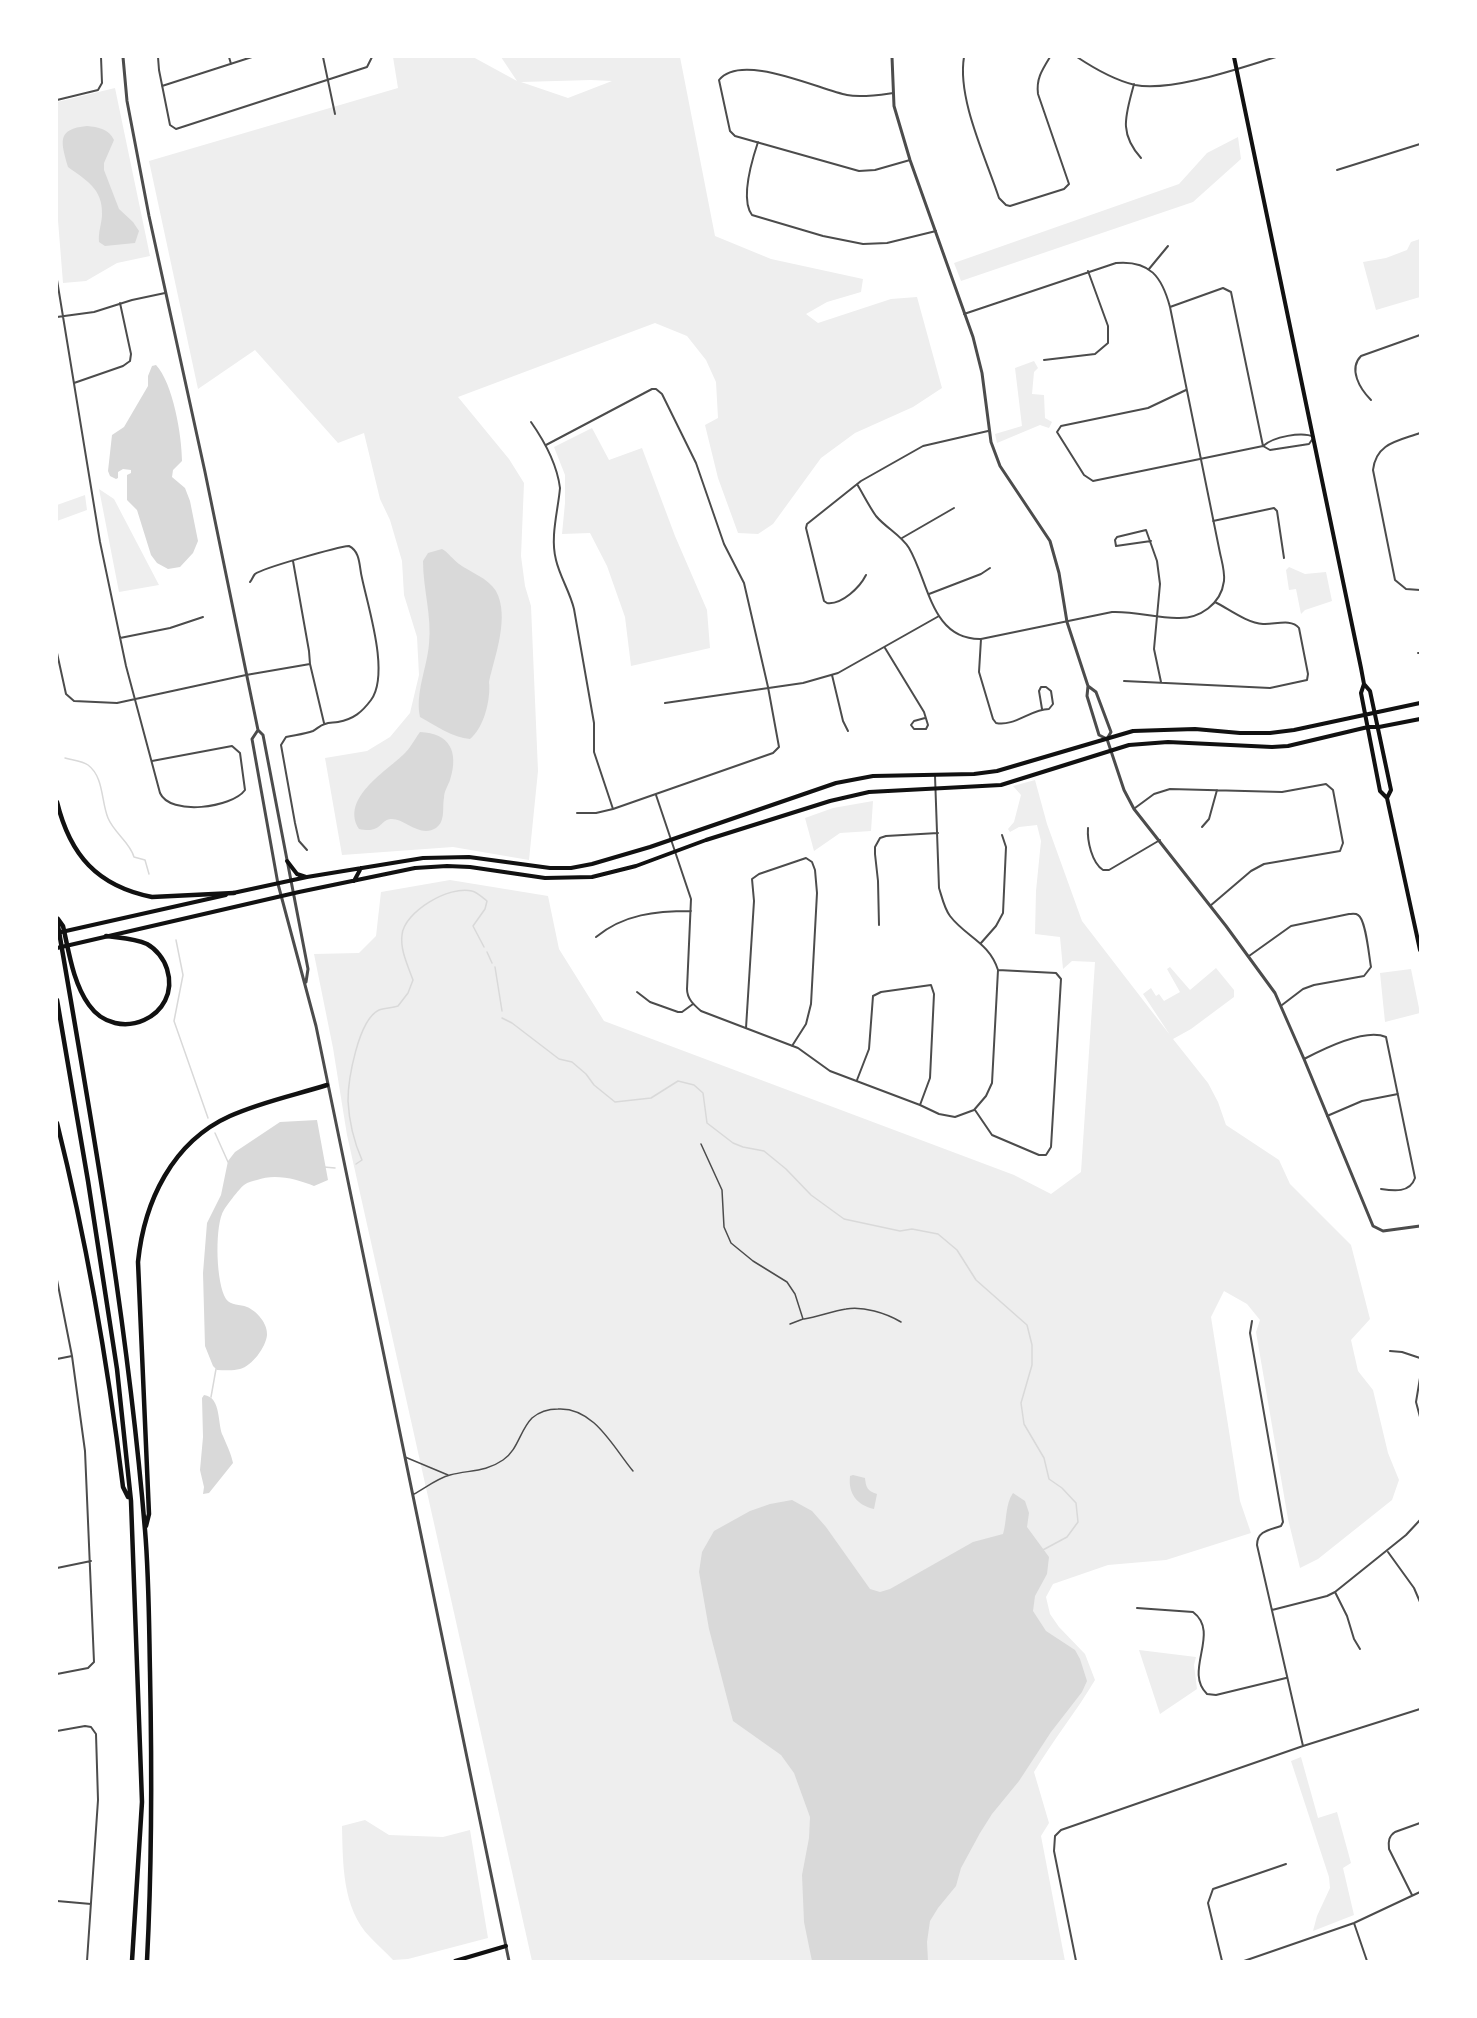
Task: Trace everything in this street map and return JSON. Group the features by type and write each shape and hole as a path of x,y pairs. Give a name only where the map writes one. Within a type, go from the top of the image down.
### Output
{"highway":[{"path":"57,802 66,832 76,852 96,872 116,885 152,897 234,893"},
{"path":"57,919 63,926 77,982 90,1007 111,1022 129,1024 145,1021 158,1011 167,997 169,980 166,966 157,952 147,944 106,936"},
{"path":"57,919 100,1172 129,1371 145,1532 152,1782 151,1887 147,1961"},
{"path":"57,1000 117,1369 130,1501 142,1802 132,1961"},
{"path":"145,1532 149,1514 138,1262 141,1235 153,1198 173,1164 187,1146 205,1131 239,1112 327,1085"},
{"path":"57,1123 68,1167 110,1378 123,1487 130,1501"}],"main road":[{"path":"1234,57 1364,684 1361,693 1380,791 1387,798 1420,950"},
{"path":"1364,684 1371,691 1379,727 1391,790 1387,798"},
{"path":"57,933 307,877 447,857 468,857 550,868 571,868 612,860 836,783 873,776 935,776 997,771 1133,731 1161,729 1270,733 1420,703"},
{"path":"57,948 415,868 470,867 545,878 584,878 636,866 675,851 838,799 869,792 1001,785 1129,745 1168,742 1288,746 1368,727 1420,719"},
{"path":"286,861 297,874 307,877"},
{"path":"354,881 361,868"},
{"path":"455,1961 506,1946"}],"street":[{"path":"57,100 98,90 102,83 101,57"},
{"path":"123,57 127,101 165,292 258,730 263,735 289,881 308,969 306,984"},
{"path":"158,57 172,127 179,128 367,67 372,57"},
{"path":"229,57 231,64"},
{"path":"162,86 252,57"},
{"path":"322,57 335,114"},
{"path":"892,57 893,93 897,117 910,160 937,231 982,372 988,431 1000,466 1050,542 1059,573 1067,622 1088,686 1086,696 1099,735 1107,739 1124,790 1134,809 1249,956 1282,1005 1373,1226 1383,1231 1420,1226"},
{"path":"964,57 964,88 969,109 999,198 1005,205 1010,206 1064,189 1069,184 1038,94 1039,76 1050,57"},
{"path":"1077,57 1111,76 1134,84 1163,85 1237,70 1276,57"},
{"path":"893,93 846,95 756,69 728,72 719,80 730,130 735,136 860,171 874,170 910,160"},
{"path":"1134,84 1125,130 1127,140 1141,158"},
{"path":"758,142 749,176 748,205 752,215 824,236 863,244 887,243 937,231"},
{"path":"1337,170 1420,144"},
{"path":"1149,269 1168,246"},
{"path":"857,484 876,516 909,547 939,616 953,632 969,639 981,639 1112,612 1177,618 1192,617 1203,612 1215,602 1221,590 1224,575 1170,307 1165,288 1149,269 1129,262 1116,263 964,314"},
{"path":"1044,360 1095,354 1108,343 1108,326 1088,271"},
{"path":"57,280 100,542 120,638 161,796 171,803 201,808 237,797 245,790 240,753 232,746 152,760"},
{"path":"1170,307 1223,288 1231,292 1263,446 1270,450 1291,447 1309,444 1314,438 1308,434 1269,441 1263,446 1093,481 1084,475 1057,432 1061,426 1148,408 1186,390"},
{"path":"57,317 89,313 165,292"},
{"path":"74,383 123,366 130,361 131,354 120,303"},
{"path":"1371,400 1362,392 1355,372 1356,360 1361,356 1420,335"},
{"path":"546,445 652,389 656,388 659,391 696,463 724,544 744,583 779,747 773,753 656,795 596,813 577,813"},
{"path":"531,422 546,445 559,479 554,551 556,562 572,597 594,723 596,763 613,809"},
{"path":"866,575 860,586 837,602 827,603 824,600 806,528 810,520 857,484 923,446 988,431"},
{"path":"1420,433 1383,448 1376,457 1373,470 1395,580 1406,590 1420,590"},
{"path":"901,538 954,508"},
{"path":"1213,521 1274,508 1277,511 1284,558"},
{"path":"1151,541 1116,546 1115,540 1117,537 1146,530 1151,541 1160,584 1154,649 1161,682"},
{"path":"250,582 255,574 293,561 343,546 353,547 358,554 361,577 372,616 378,673 375,694 352,719 324,724 314,730 286,737 281,745 299,841 308,850"},
{"path":"293,561 310,664 324,724"},
{"path":"929,594 981,574 990,568"},
{"path":"1124,681 1270,688 1305,682 1308,678 1299,627 1296,624 1290,622 1258,624 1215,602"},
{"path":"665,703 803,683 832,675 939,616"},
{"path":"120,638 170,628 203,617"},
{"path":"981,639 979,672 996,723 1006,723 1042,709 1049,709 1053,704 1051,691 1046,687 1041,687 1039,691 1042,709"},
{"path":"885,647 924,712 928,725 926,729 914,729 911,725 914,721 925,718"},
{"path":"57,653 69,699 110,704 310,664"},
{"path":"832,675 843,721 848,731"},
{"path":"1088,686 1096,692 1100,701 1111,732 1107,739"},
{"path":"258,730 252,739 278,884 300,971 306,984 509,1961"},
{"path":"656,795 689,889 691,911 687,994 693,1004 701,1011 792,1046 812,1057 824,1068 950,1117 974,1110 986,1096 992,1083 998,970 991,954 950,915 942,898 939,888 935,776"},
{"path":"1134,809 1154,794 1170,789 1282,792 1326,784 1333,790 1343,843 1340,851 1264,864 1251,871 1210,906"},
{"path":"1202,827 1209,819 1217,790"},
{"path":"1088,828 1087,839 1096,863 1104,870 1109,870 1160,840"},
{"path":"879,925 875,854 880,838 938,833"},
{"path":"981,943 996,926 1003,913 1006,847 1002,835"},
{"path":"746,1028 754,901 752,879 759,874 806,858 812,862 815,870 817,893 811,1004 806,1024 792,1046"},
{"path":"596,937 606,928 647,913 691,911"},
{"path":"1249,956 1291,926 1349,914 1360,916 1371,967 1368,973 1364,976 1314,985 1282,1005"},
{"path":"974,1110 988,1132 997,1138 1039,1155 1046,1155 1052,1147 1061,979 1056,973 998,970"},
{"path":"857,1080 869,1048 873,996 931,986 934,994 930,1078 920,1105"},
{"path":"637,992 650,1002 678,1012 682,1012 693,1004"},
{"path":"1304,1059 1330,1046 1360,1037 1381,1035 1386,1037 1415,1178 1407,1189 1394,1191 1381,1189"},
{"path":"1327,1116 1362,1101 1398,1094"},
{"path":"57,1280 72,1356 85,1451 94,1664 88,1668 57,1674"},
{"path":"1251,1321 1250,1333 1283,1522 1281,1526 1264,1532 1257,1539 1286,1678 1303,1746"},
{"path":"1390,1352 1402,1352 1420,1358"},
{"path":"57,1359 72,1356"},
{"path":"1420,1378 1416,1402 1420,1417"},
{"path":"1272,1610 1335,1592 1407,1535 1420,1520"},
{"path":"1387,1551 1420,1602"},
{"path":"57,1568 91,1561"},
{"path":"1335,1592 1347,1616 1354,1640 1360,1649"},
{"path":"1137,1608 1193,1612 1199,1618 1204,1629 1199,1658 1200,1679 1201,1686 1207,1694 1216,1695 1286,1678"},
{"path":"1077,1961 1054,1851 1055,1836 1061,1830 1303,1746 1420,1709"},
{"path":"57,1731 85,1726 91,1727 96,1734 98,1800 87,1961"},
{"path":"1412,1895 1389,1849 1388,1842 1395,1832 1420,1823"},
{"path":"1222,1961 1208,1902 1213,1889 1286,1864"},
{"path":"1244,1961 1354,1923 1420,1892"},
{"path":"57,1901 91,1904"},
{"path":"1354,1923 1367,1961"}],"lane":[{"path":"702,1144 722,1190 724,1227 731,1243 753,1262 787,1282 795,1294 803,1319"},
{"path":"790,1324 848,1308 891,1316 901,1322"},
{"path":"413,1495 449,1475 475,1472 505,1459 534,1417 546,1410 563,1408 587,1417 596,1424 633,1471"},
{"path":"405,1457 449,1475"}],"shaded area":[{"path":"393,57 473,57 517,81 501,57 680,57 715,236 771,259 863,279 861,292 827,302 806,314 818,323 891,299 917,297 942,388 913,407 855,433 821,458 773,524 758,534 738,533 718,478 705,425 718,418 716,382 706,360 687,336 655,323 458,397 509,459 524,483 521,556 525,586 531,606 538,771 529,860 453,847 342,855 325,758 367,751 390,737 410,713 419,675 417,637 404,595 402,561 390,520 380,499 364,433 338,443 255,350 198,389 149,161 398,88","holes":["591,80 612,81 568,98 521,82"]},
{"path":"115,88 150,256 117,263 86,281 63,283 57,208 57,102"},
{"path":"87,126 106,131 114,140 104,163 104,170 119,209 139,231 135,243 105,246 99,242 102,214 100,198 92,186 68,167 63,138 70,130"},
{"path":"1238,137 1241,159 1193,202 961,281 954,263 1179,184 1207,153"},
{"path":"1420,239 1420,297 1376,310 1363,262 1386,258 1407,250 1411,242"},
{"path":"1034,361 1038,368 1034,372 1032,394 1044,395 1045,418 1052,422 1049,428 1040,425 997,443 995,434 1022,426 1015,368"},
{"path":"156,365 172,397 180,438 182,461 173,470 172,477 185,488 198,541 193,553 180,567 168,569 157,563 151,555 137,510 127,500 127,475 131,473 131,470 123,469 118,472 116,479 110,476 108,471 112,435 124,427 148,386 148,376 152,366"},
{"path":"592,428 609,460 642,448 675,536 707,610 710,648 631,666 625,617 607,566 590,533 562,534 565,475 554,447"},
{"path":"99,489 114,499 159,585 119,592"},
{"path":"85,495 87,510 57,521 57,505"},
{"path":"442,549 459,564 493,586 502,612 500,636 489,682 488,705 483,721 470,739 451,734 420,717 419,699 430,634 423,561 428,553"},
{"path":"1289,567 1305,574 1326,572 1332,601 1305,610 1301,614 1296,589 1289,590 1286,570"},
{"path":"420,732 439,736 450,746 452,753 453,770 445,793 441,822 436,828 424,831 392,819 372,830 359,829 355,818 355,807 360,797 376,778 405,753"},
{"path":"1035,780 1047,824 1082,921 1170,1035 1143,994 1151,988 1156,996 1159,994 1164,1001 1180,992 1167,969 1170,967 1190,990 1216,968 1234,990 1234,997 1191,1029 1173,1039 1208,1083 1226,1125 1279,1160 1290,1184 1351,1245 1370,1319 1351,1340 1358,1371 1373,1390 1388,1453 1399,1480 1392,1500 1318,1559 1300,1568 1288,1519 1256,1332 1260,1320 1247,1304 1224,1291 1211,1317 1240,1501 1251,1533 1166,1560 1108,1565 1053,1584 1046,1597 1050,1614 1085,1654 1095,1680 1034,1772 1049,1823 1041,1836 1065,1961 532,1961 347,1135 333,1048 314,954 359,953 376,936 381,892 450,880 548,896 559,949 604,1021 1014,1175 1051,1194 1081,1172 1095,962 1072,961 1063,969 1060,937 1035,934 1041,841 1037,825 1019,827 1010,832 1008,829 1014,822 1021,795 1013,786"},
{"path":"873,801 871,831 840,833 814,851 805,818 833,808"},
{"path":"1411,969 1420,1013 1385,1022 1380,973"},
{"path":"317,1120 328,1180 314,1186 278,1177 251,1182 239,1190 222,1214 218,1232 218,1257 223,1291 228,1301 247,1307 258,1315 264,1322 267,1335 261,1350 245,1367 237,1370 217,1370 205,1346 203,1273 207,1223 221,1195 228,1161 235,1152 280,1122"},
{"path":"204,1395 214,1401 221,1431 233,1463 209,1493 203,1494 204,1487 200,1470 203,1437 202,1398"},
{"path":"850,1476 865,1478 871,1492 877,1494 874,1509 863,1505 855,1498 850,1482"},
{"path":"1013,1493 1025,1501 1029,1513 1027,1527 1049,1557 1047,1574 1035,1596 1033,1611 1046,1631 1075,1650 1087,1681 1082,1692 1051,1732 1019,1781 992,1814 961,1868 956,1886 930,1921 927,1942 928,1961 812,1961 804,1922 802,1875 809,1838 810,1817 794,1773 781,1755 733,1721 709,1629 699,1572 702,1552 714,1531 750,1511 792,1500 812,1511 870,1589 880,1592 890,1589 973,1542 1003,1534"},
{"path":"1139,1650 1196,1657 1194,1665 1197,1689 1160,1714"},
{"path":"1301,1757 1318,1818 1337,1812 1351,1863 1343,1868 1354,1915 1313,1931 1330,1888 1329,1877 1291,1761"},
{"path":"365,1820 389,1835 443,1837 470,1830 488,1938 408,1959 393,1960 361,1925 354,1913 346,1885 342,1826"}],"waterway":[{"path":"65,758 86,764 93,770 100,783 108,818 134,857 145,860 149,874"},
{"path":"356,1164 362,1160 354,1138 348,1101 352,1066 365,1025 379,1010 398,1006 408,993 413,980 402,946 405,926 419,909 440,896 462,890 472,891 487,901 485,909 473,926 484,947"},
{"path":"176,940 183,975 174,1021 208,1118"},
{"path":"487,952 492,963"},
{"path":"495,967 502,1011"},
{"path":"502,1018 559,1059 572,1062 586,1074 594,1085 615,1102 651,1098 678,1081 694,1085 703,1093 707,1123 733,1143 764,1151 786,1169 811,1195 844,1219 900,1231 912,1229 938,1234 957,1250 976,1280 1027,1325 1032,1345 1032,1365 1021,1403 1024,1424 1044,1458 1049,1479 1062,1488 1076,1503 1078,1522 1067,1537 1041,1551"},
{"path":"215,1133 228,1162"},
{"path":"324,1167 335,1168"},
{"path":"211,1397 216,1369"}]}
